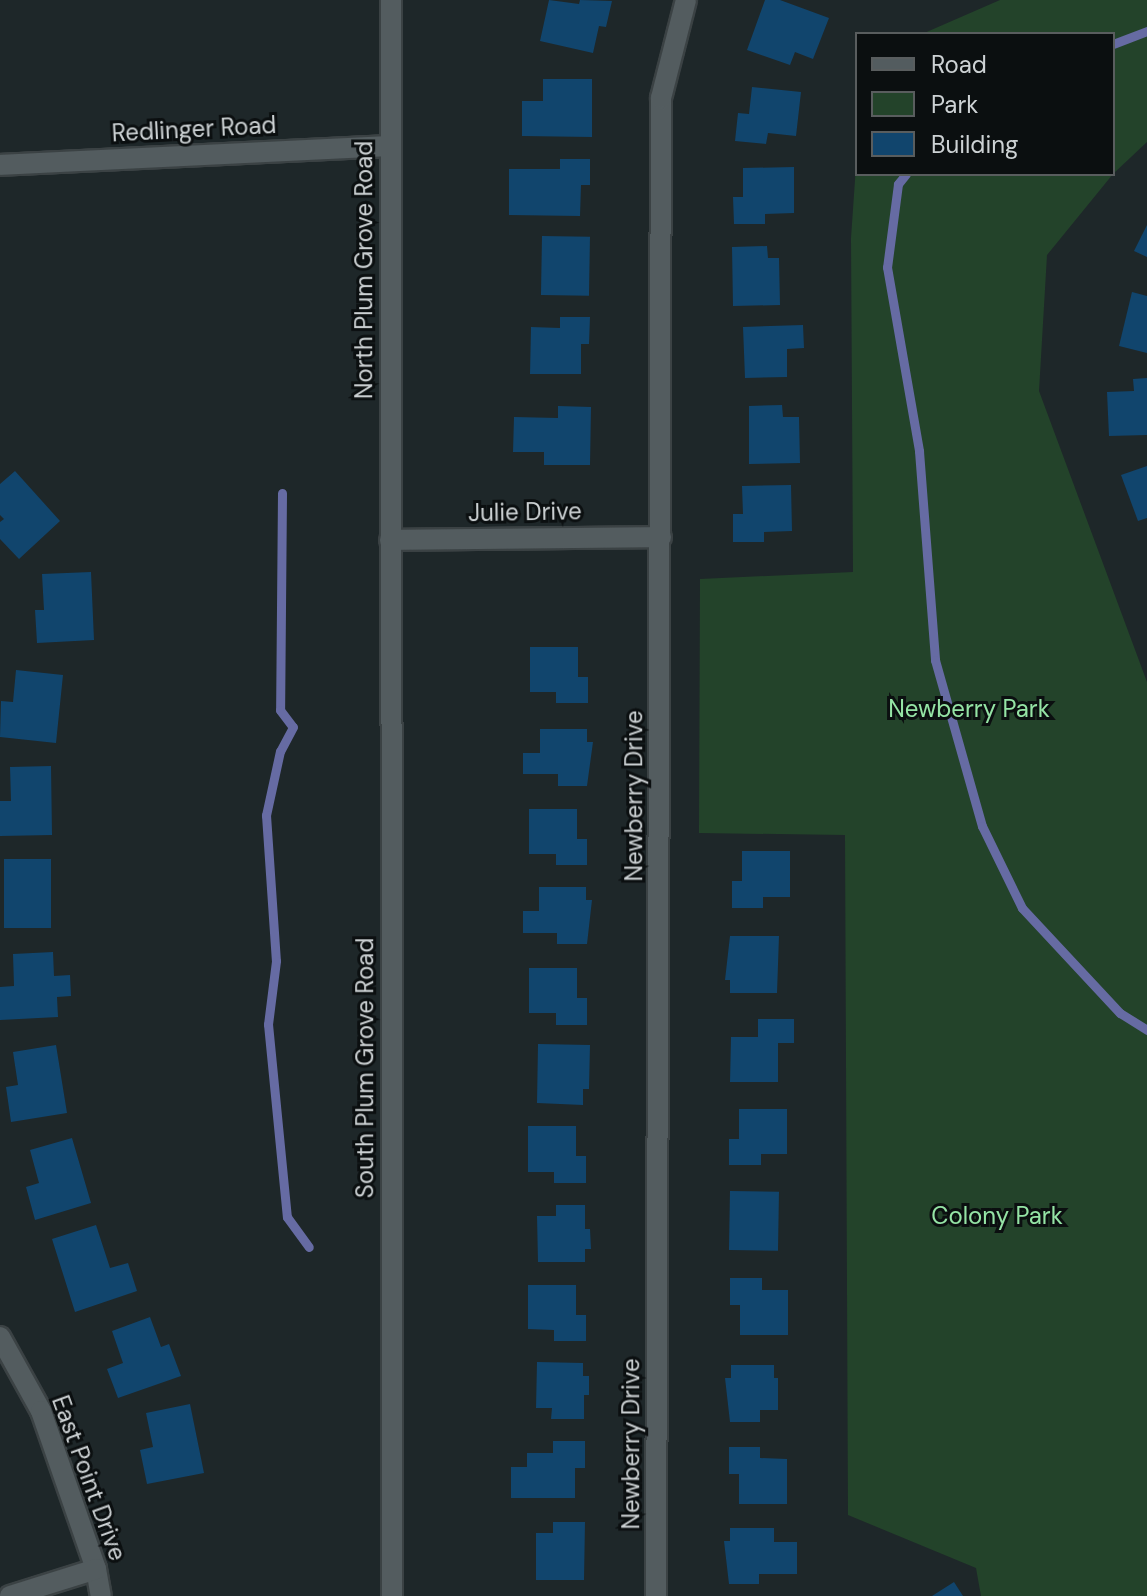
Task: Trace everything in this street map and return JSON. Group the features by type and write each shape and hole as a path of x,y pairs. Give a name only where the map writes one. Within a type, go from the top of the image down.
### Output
{"street":[{"name":"North Plum Grove Road","path":"390,540 391,0"},
{"name":"Newberry Drive","path":"656,1596 661,98 686,0"},
{"name":"Redlinger Road","path":"0,165 390,146"},
{"name":"Julie Drive","path":"390,540 661,537"},
{"name":"South Plum Grove Road","path":"390,540 392,1596"},
{"name":"East Point Drive","path":"0,1337 41,1411 96,1569 101,1596"},
{"path":"10,1596 96,1569"}],"green space":[{"path":"1000,0 1147,0 1147,142 1115,172 1115,32 927,32"},
{"path":"855,176 1111,176 1047,255 1039,391 1147,682 1147,1596 981,1596 976,1568 848,1515 845,835 699,833 700,579 853,572 851,238"}],"building":[{"path":"549,0 579,4 580,0 612,1 606,27 599,26 593,53 540,41"},
{"path":"765,0 780,0 829,18 813,59 795,52 790,65 747,50"},
{"path":"543,79 592,79 592,137 522,136 522,101 543,101"},
{"path":"752,87 801,92 796,136 768,133 766,144 735,141 738,113 749,114"},
{"path":"560,159 590,159 590,185 581,185 580,216 509,215 509,169 560,169"},
{"path":"794,167 794,213 765,214 765,224 734,224 733,197 743,197 743,168"},
{"path":"1147,225 1147,257 1134,251"},
{"path":"542,236 590,237 589,296 541,295"},
{"path":"767,246 768,258 779,258 780,305 733,306 732,247"},
{"path":"1132,292 1147,296 1147,353 1119,346"},
{"path":"560,317 590,317 589,344 581,344 581,374 530,374 531,327 560,328"},
{"path":"803,325 804,348 787,349 787,377 745,378 743,327"},
{"path":"1147,378 1147,435 1109,436 1107,392 1134,391 1133,379"},
{"path":"782,405 783,417 799,417 800,463 749,464 749,406"},
{"path":"558,406 591,407 590,465 544,465 544,452 513,452 514,417 558,418"},
{"path":"1147,466 1147,518 1138,521 1121,475"},
{"path":"15,471 60,521 19,559 0,539 0,522 4,519 0,515 0,484"},
{"path":"791,485 792,531 764,532 764,542 733,542 733,514 743,514 742,486"},
{"path":"91,572 94,640 37,643 35,610 44,610 42,574"},
{"path":"530,647 578,647 578,677 588,677 588,703 556,703 556,692 530,692"},
{"path":"16,670 63,675 56,743 0,737 1,701 13,702"},
{"path":"540,729 587,729 587,742 593,742 587,786 558,786 558,774 523,774 523,753 540,753"},
{"path":"51,766 52,835 0,836 0,801 11,801 10,767"},
{"path":"529,809 577,809 577,839 587,839 587,865 556,865 556,854 529,854"},
{"path":"742,851 790,851 790,897 763,897 763,908 732,908 732,881 742,881"},
{"path":"4,859 51,859 51,928 4,928"},
{"path":"539,887 586,887 586,900 592,900 587,944 557,944 557,933 523,933 523,911 539,911"},
{"path":"730,936 779,936 777,993 730,993 730,980 725,980"},
{"path":"53,952 54,976 70,975 71,996 57,997 58,1017 0,1020 0,987 14,986 13,954"},
{"path":"529,968 577,968 577,998 587,998 587,1025 556,1025 556,1013 529,1013"},
{"path":"758,1019 794,1019 794,1043 778,1043 778,1082 730,1082 731,1037 758,1037"},
{"path":"538,1044 590,1045 589,1089 583,1089 583,1105 537,1103"},
{"path":"56,1045 67,1113 11,1122 6,1087 18,1085 13,1052"},
{"path":"739,1109 787,1109 787,1154 761,1154 761,1165 729,1165 729,1139 739,1139"},
{"path":"528,1126 576,1126 576,1156 586,1156 586,1183 554,1183 554,1172 528,1172"},
{"path":"72,1138 91,1203 35,1220 26,1187 39,1183 30,1150"},
{"path":"730,1191 779,1192 778,1251 729,1250"},
{"path":"556,1205 585,1205 585,1229 590,1229 591,1249 585,1249 585,1262 538,1262 537,1216 556,1216"},
{"path":"96,1225 110,1268 128,1263 137,1291 75,1312 52,1239"},
{"path":"730,1278 762,1278 762,1290 788,1290 788,1335 740,1335 740,1305 730,1305"},
{"path":"528,1285 576,1285 576,1315 586,1315 586,1341 554,1341 554,1330 528,1329"},
{"path":"150,1317 161,1347 169,1344 181,1376 118,1398 107,1369 123,1363 112,1331"},
{"path":"537,1362 583,1363 583,1376 589,1376 589,1395 584,1395 584,1419 551,1419 552,1408 536,1408"},
{"path":"731,1365 774,1365 774,1378 778,1378 778,1410 760,1410 760,1422 730,1422 725,1378 731,1378"},
{"path":"190,1404 204,1473 147,1484 140,1450 153,1447 146,1413"},
{"path":"553,1441 585,1441 585,1468 575,1468 575,1498 511,1498 511,1467 527,1467 527,1453 553,1453"},
{"path":"729,1447 760,1447 760,1458 787,1459 787,1504 739,1504 739,1474 729,1474"},
{"path":"553,1522 585,1522 584,1580 536,1580 536,1533 553,1533"},
{"path":"730,1528 774,1528 774,1542 797,1542 797,1574 759,1574 759,1584 729,1584 724,1541 730,1541"},
{"path":"954,1582 963,1596 932,1596"}],"waterway":[{"path":"1115,43 1147,31"},
{"path":"904,176 898,184 887,267 919,451 935,660 982,826 1022,908 1120,1013 1147,1030"},
{"path":"282,493 280,710 293,727 280,751 266,815 276,961 268,1024 287,1217 309,1247"}],"park label":[{"name":"Newberry Park","path":"969,709"},
{"name":"Colony Park","path":"997,1216"}]}
